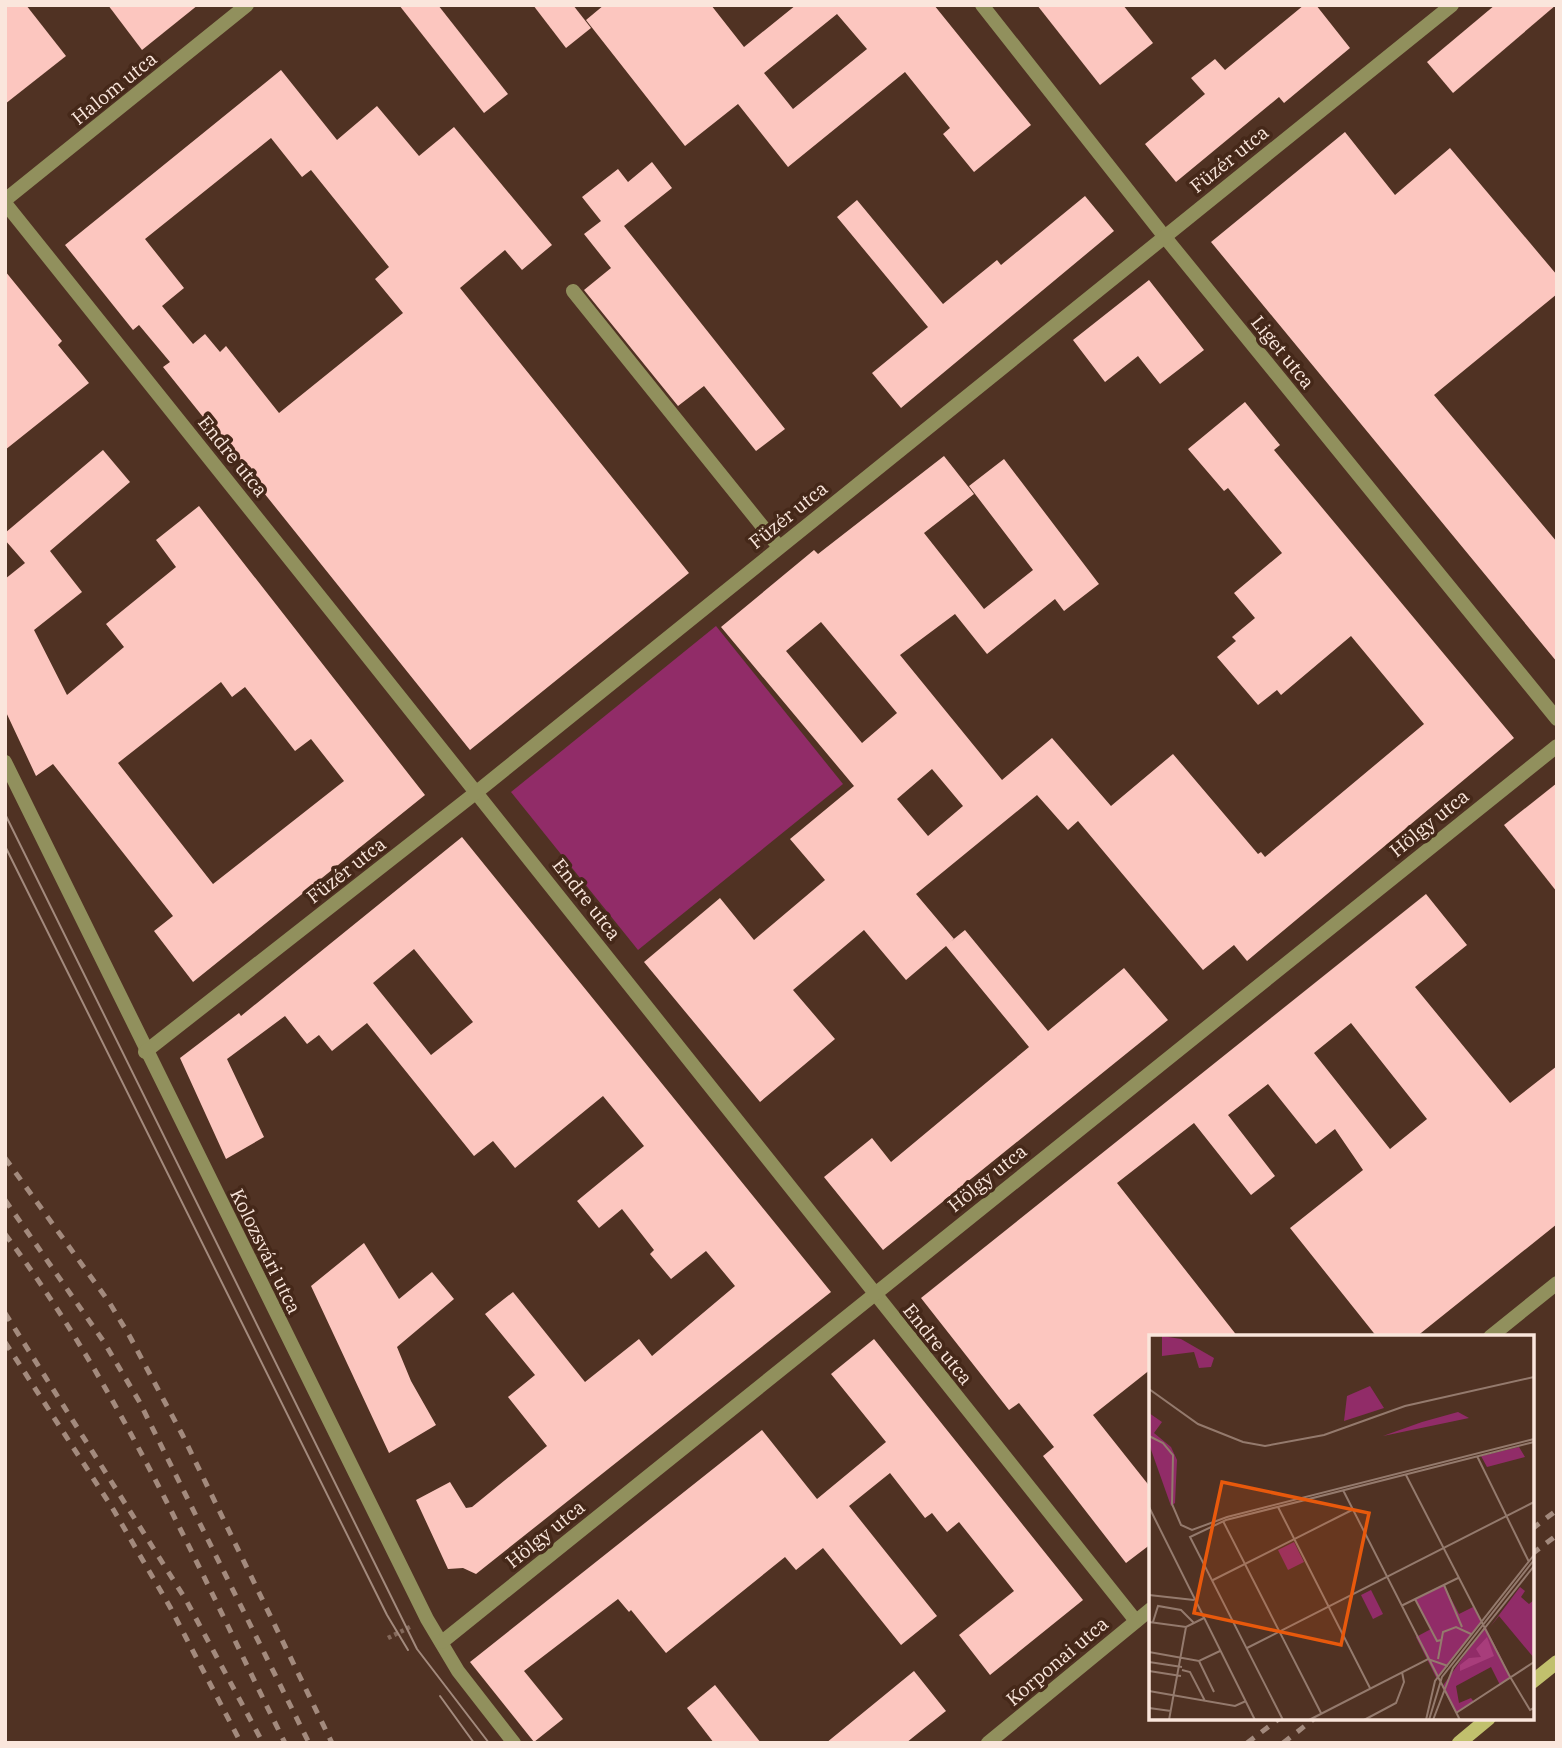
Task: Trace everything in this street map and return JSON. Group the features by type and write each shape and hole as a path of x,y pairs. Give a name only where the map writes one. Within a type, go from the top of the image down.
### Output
{"street":[{"name":"Halom utca","path":"5,201 247,5"},
{"name":"Liget utca","path":"982,5 1164,236 1557,719"},
{"name":"Füzér utca","path":"145,1052 478,791 1452,5"},
{"name":"Endre utca","path":"5,201 478,791 873,1294 1136,1620"},
{"path":"573,291 779,547"},
{"name":"Hölgy utca","path":"442,1642 1557,746"},
{"name":"Kolozsvári utca","path":"5,762 145,1052 427,1619 458,1671 514,1743"},
{"path":"1492,1335 1557,1283"},
{"name":"Korponai utca","path":"988,1743 1149,1610"},
{"path":"1534,1680 1557,1662"},
{"path":"1459,1743 1487,1720"}],"shaded area":[{"path":"716,626 843,784 638,950 511,792"}],"building":[{"path":"5,5 26,5 66,56 5,104"},
{"path":"108,5 198,5 142,50"},
{"path":"399,5 438,5 508,94 484,113"},
{"path":"533,5 573,5 591,28 566,48"},
{"path":"604,5 711,5 744,47 796,5 934,5 1031,125 974,172 943,134 950,128 905,72 788,167 738,104 685,146 586,20","holes":["837,14 867,49 793,109 764,73"]},
{"path":"1037,5 1123,5 1153,43 1100,85"},
{"path":"1304,5 1316,5 1350,48 1284,103 1279,97 1176,182 1145,144 1205,94 1191,78 1215,59 1225,70"},
{"path":"1495,5 1556,5 1453,93 1427,62"},
{"path":"281,70 337,140 377,106 419,156 454,127 552,245 522,270 505,250 460,288 689,573 470,750 163,367 170,362 139,325 133,330 65,245","holes":["271,138 302,177 311,170 389,267 375,279 403,313 279,413 226,346 220,352 205,334 193,344 162,306 184,288 145,239"]},
{"path":"1345,132 1395,195 1450,148 1557,275 1557,294 1434,395 1557,542 1557,662 1211,242"},
{"path":"652,162 672,188 624,226 785,429 756,451 704,386 678,406 584,290 611,268 584,234 601,221 582,197 618,169 628,182"},
{"path":"1085,196 1114,231 901,408 872,373 928,327 837,217 857,200 943,304 997,260 1001,265"},
{"path":"5,271 62,341 58,345 89,383 5,450"},
{"path":"1149,280 1204,350 1160,384 1138,356 1105,382 1073,340"},
{"path":"1245,402 1280,445 1274,450 1514,738 1247,961 1234,945 1203,970 1078,821 1068,830 1037,795 916,894 954,939 965,930 1048,1031 1124,968 1168,1020 883,1250 824,1177 872,1138 891,1162 1029,1047 946,946 906,980 864,930 793,990 835,1039 760,1102 644,962 720,898 754,940 825,880 790,839 854,786 721,627 814,550 818,554 944,456 974,494 924,533 984,609 1033,570 969,486 1004,459 1099,584 1064,611 1055,599 987,654 955,614 900,655 1002,780 1052,738 1111,806 1173,754 1258,854 1261,852 1265,857 1424,724 1351,636 1281,695 1277,690 1258,705 1217,657 1236,641 1232,637 1255,618 1234,593 1282,553 1228,488 1224,491 1188,449","holes":["821,622 897,713 862,743 786,651","932,769 963,806 928,836 897,799"]},
{"path":"103,450 130,482 50,551 82,592 34,630 67,695 124,647 106,624 176,567 156,540 199,506 425,795 193,982 154,931 173,916 53,764 36,776 5,710 5,579 25,563 5,540 5,533","holes":["221,682 232,697 245,687 295,751 311,739 344,781 213,884 118,763"]},
{"path":"1557,783 1557,892 1504,825"},
{"path":"462,837 831,1292 476,1574 463,1568 448,1569 416,1500 450,1482 466,1508 472,1507 547,1446 508,1397 535,1375 485,1314 513,1292 585,1382 639,1339 652,1356 735,1286 706,1251 671,1279 650,1254 654,1250 622,1209 599,1228 577,1201 644,1146 603,1096 515,1168 493,1141 474,1156 367,1023 332,1051 319,1035 307,1044 285,1016 227,1059 264,1137 226,1159 180,1058 239,1013 241,1016","holes":["414,949 473,1022 431,1055 373,983"]},
{"path":"1426,894 1467,945 1415,987 1510,1103 1557,1066 1557,1224 1418,1335 1375,1335 1290,1228 1363,1170 1335,1129 1316,1144 1268,1084 1228,1115 1275,1176 1251,1195 1194,1123 1117,1183 1236,1335 1149,1335 1149,1371 1093,1415 1149,1485 1149,1546 1126,1563 1043,1456 1054,1447 1019,1403 1009,1410 921,1298","holes":["1351,1023 1427,1119 1390,1149 1314,1053"]},
{"path":"364,1243 399,1299 432,1272 454,1299 397,1347 411,1381 436,1425 389,1453 311,1286"},
{"path":"874,1339 1083,1600 990,1675 959,1635 1014,1591 959,1522 947,1532 932,1513 925,1518 890,1473 849,1506 937,1616 901,1645 823,1548 796,1570 785,1557 666,1653 631,1610 629,1612 618,1599 524,1671 563,1719 534,1742 470,1662 762,1430 817,1499 886,1442 831,1374"},
{"path":"914,1671 946,1711 906,1743 826,1743"},
{"path":"715,1685 761,1743 714,1743 687,1708"}],"tram line":[{"path":"5,814 417,1649 489,1743"},
{"path":"5,846 387,1615 408,1650"},
{"path":"440,1696 474,1743"}],"railway":[{"path":"5,1158 109,1302 129,1335 183,1436 332,1743"},
{"path":"5,1200 104,1342 139,1401 309,1743"},
{"path":"5,1234 47,1293 122,1418 285,1743"},
{"path":"5,1313 186,1600 263,1743"},
{"path":"5,1342 113,1509 170,1607 241,1743"},
{"path":"1534,1527 1557,1510"},
{"path":"1534,1552 1557,1535"},
{"path":"1247,1743 1277,1720"},
{"path":"1283,1743 1312,1720"}]}
